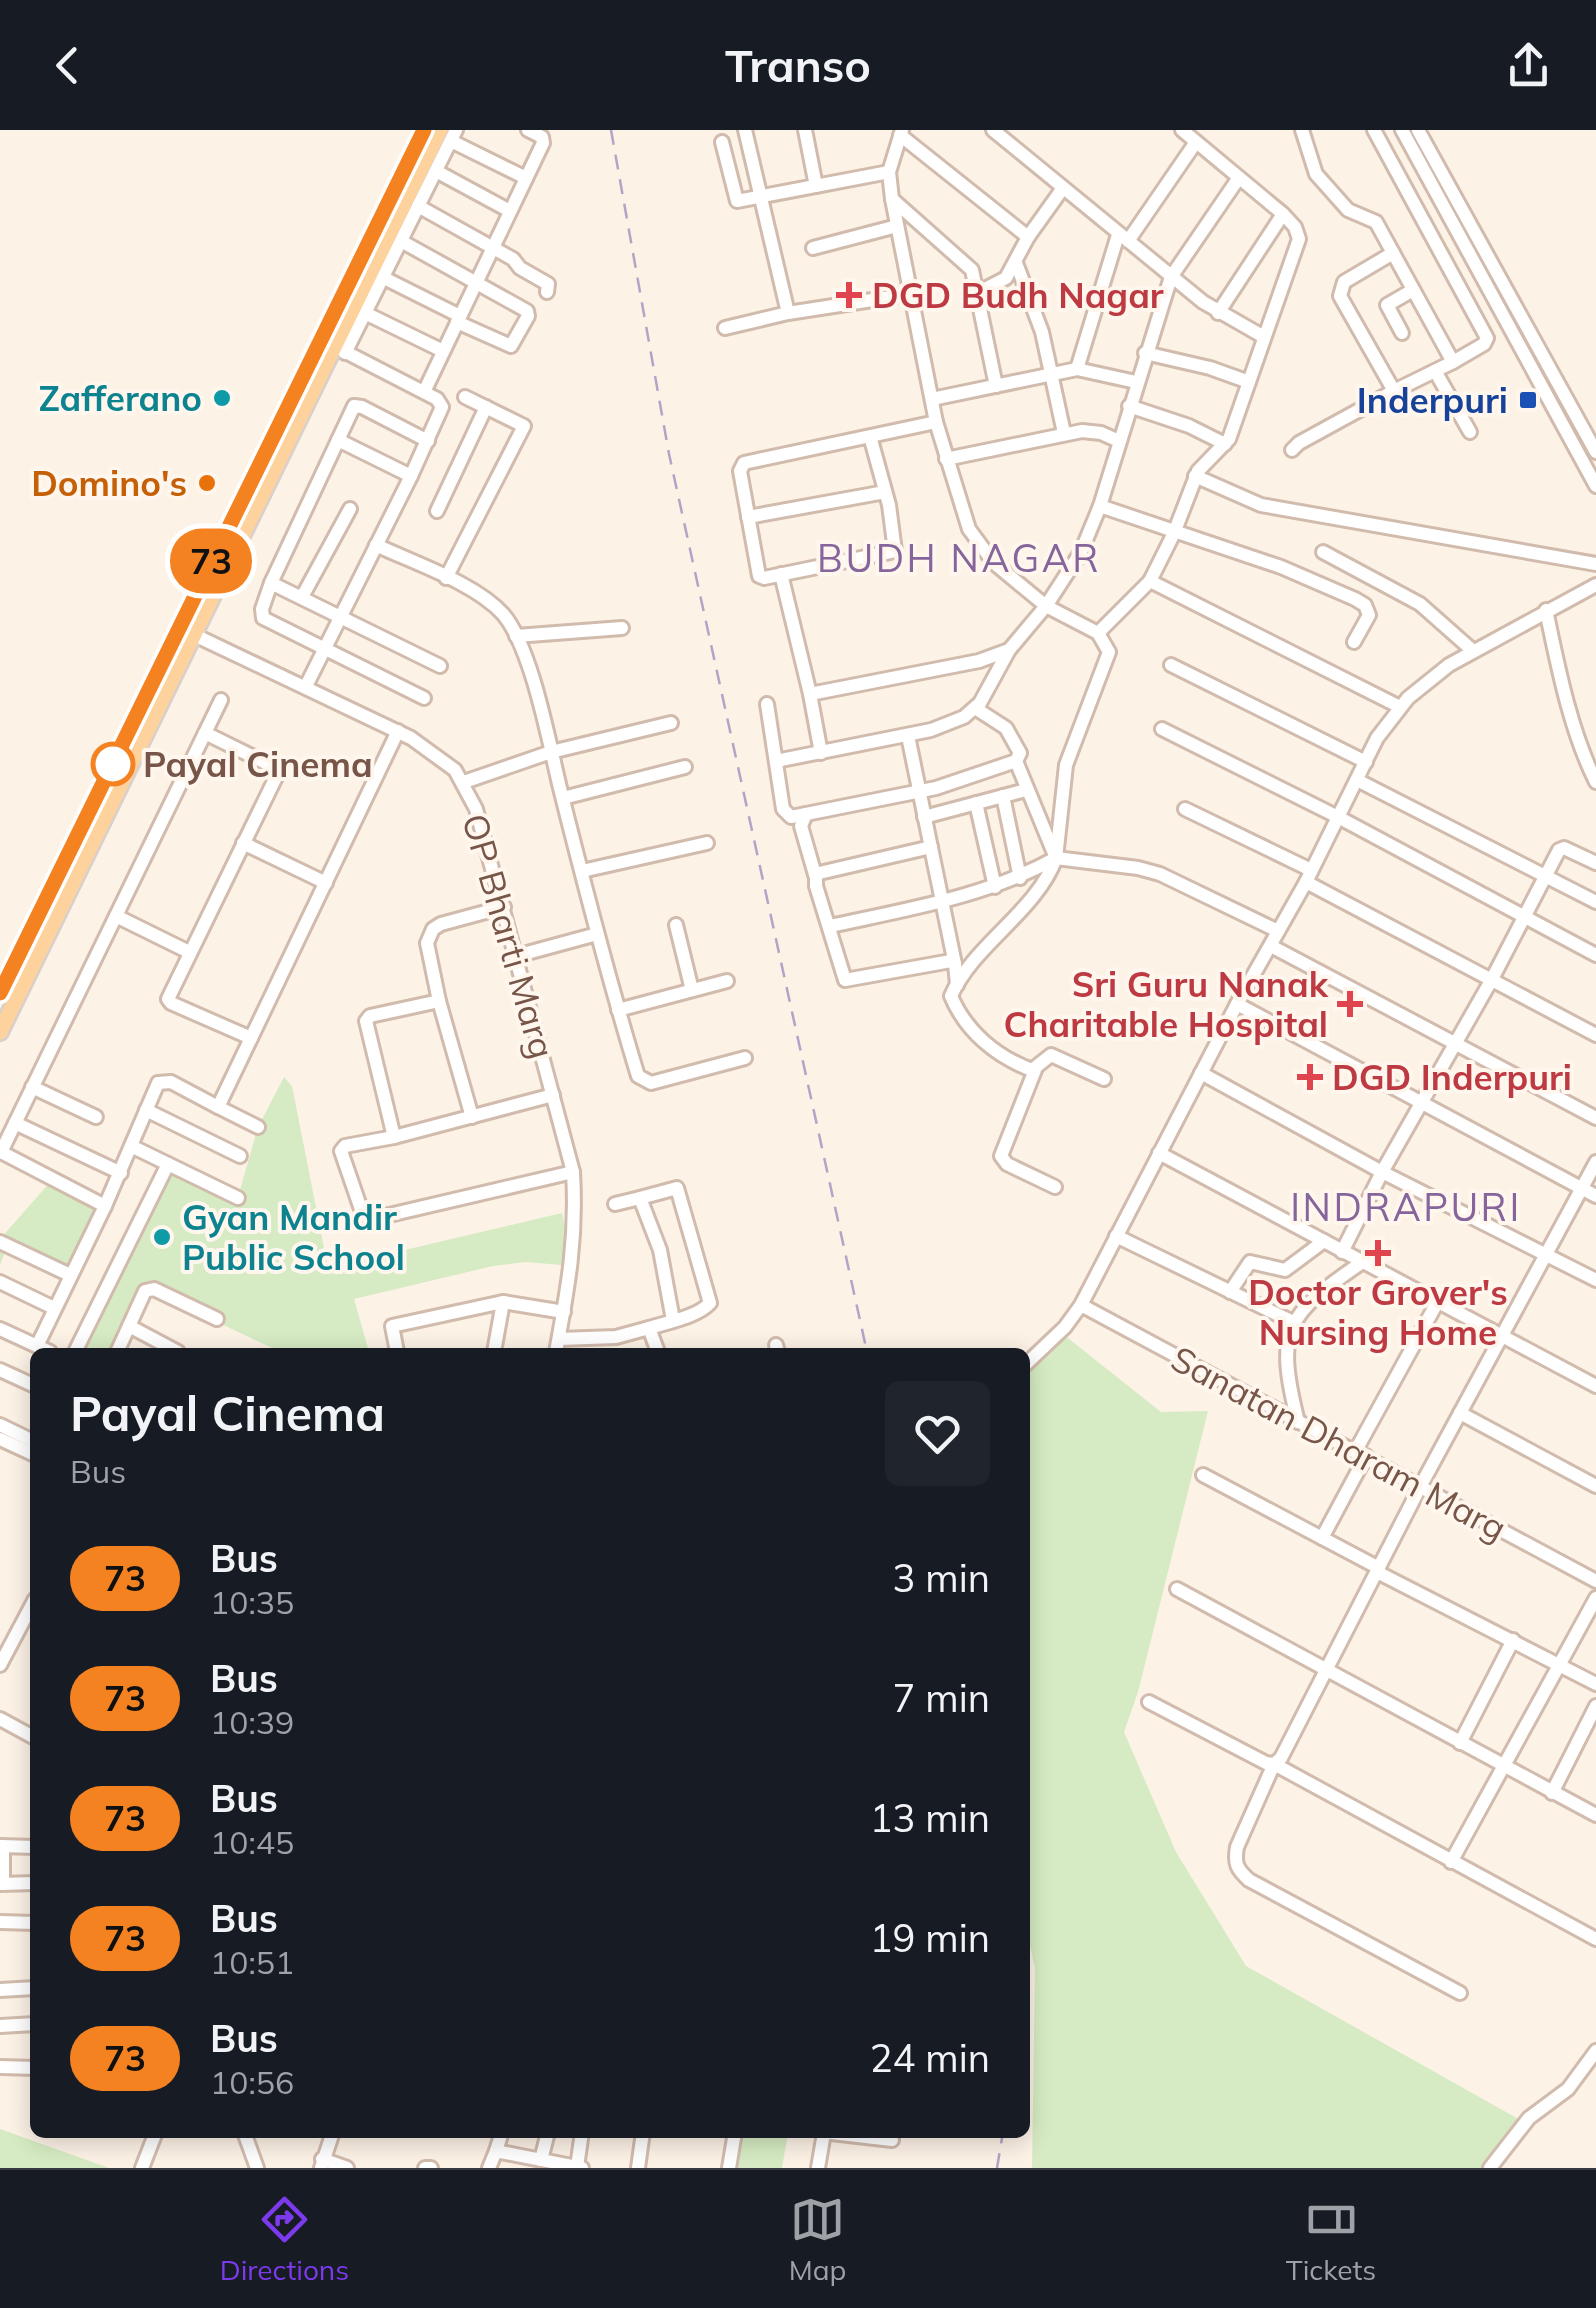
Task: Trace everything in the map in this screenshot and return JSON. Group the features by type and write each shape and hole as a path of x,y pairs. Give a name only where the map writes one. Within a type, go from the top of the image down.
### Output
{"main road":[{"path":"0,1032 310,361 424,130"},
{"path":"0,993 185,630 339,350 449,134"}],"street":[{"path":"424,392 544,140 528,130"},
{"path":"745,130 788,313"},
{"path":"805,130 816,186"},
{"path":"993,130 1218,313 1264,337"},
{"path":"1098,633 1150,581 1196,476 1225,444 1298,248 1298,234 1283,214 1182,130"},
{"path":"1302,130 1318,177 1348,210 1376,222 1453,362"},
{"path":"1292,450 1453,362 1484,344 1486,338 1374,130"},
{"path":"1402,130 1596,486"},
{"path":"1418,130 1596,452"},
{"path":"1028,237 901,132 889,172 892,199 936,422 969,529 994,564 1046,606 1098,633 1106,644 1108,661 1066,765 1056,858 1045,882 951,996 990,1050 1035,1070"},
{"path":"306,686 442,407 437,399 339,350 365,313 436,170 449,134 526,178"},
{"path":"722,142 737,201 889,172"},
{"path":"1077,369 1123,238 1196,142"},
{"path":"436,170 510,211"},
{"path":"776,762 908,736 953,722 975,708 1010,650 1046,606 1080,552 1100,506 1171,276 1238,179"},
{"path":"979,292 1006,278 1028,237 1064,188"},
{"path":"892,199 968,264 979,292 996,386"},
{"path":"418,206 514,260 520,268 548,284 548,292"},
{"path":"1218,313 1283,214"},
{"path":"813,248 897,226"},
{"path":"382,277 511,346 528,318 527,311 401,240"},
{"path":"1392,253 1344,282 1340,296 1394,391"},
{"path":"1016,263 1034,306 1064,433"},
{"path":"1402,333 1387,305 1413,290"},
{"path":"725,328 788,313 911,294"},
{"path":"365,313 443,351"},
{"path":"1145,353 1210,368 1249,382"},
{"path":"932,399 1077,369 1136,382"},
{"path":"1435,371 1470,432"},
{"path":"446,578 524,426 465,396"},
{"path":"424,698 263,618 262,609 352,409 358,406 428,441"},
{"path":"1129,406 1189,426 1225,444"},
{"path":"437,511 486,407"},
{"path":"870,436 895,551 759,576 740,471 744,463 870,436 936,422"},
{"path":"946,459 1064,433 1091,431 1119,441"},
{"path":"338,440 411,476"},
{"path":"1196,476 1261,505 1596,564"},
{"path":"748,517 885,492"},
{"path":"1100,506 1280,568 1355,599 1365,605 1369,615 1354,642"},
{"path":"302,597 350,509"},
{"path":"376,544 475,592 496,608 516,636 638,1076 646,1082 745,1058"},
{"path":"1323,552 1420,604 1472,650"},
{"path":"781,574 821,753"},
{"path":"1150,581 1400,707"},
{"path":"272,582 440,666"},
{"path":"1030,1360 1065,1327 1081,1304 1237,1004 1309,876 1377,738 1416,691 1472,650 1596,585"},
{"path":"1546,610 1559,671 1596,782"},
{"path":"516,636 622,628"},
{"name":"OP Bharti Marg","path":"185,630 398,731 455,770 464,782 476,809 504,908 574,1172 572,1266 558,1346"},
{"path":"810,694 979,662 1010,650"},
{"path":"1171,666 1366,762"},
{"path":"105,1206 2,1154 1,1149 221,700"},
{"path":"767,704 785,814 791,816 919,792 1016,760 1020,753 1012,736 975,708"},
{"path":"464,782 551,752 671,723"},
{"path":"1162,729 1596,954"},
{"path":"218,1107 398,731"},
{"path":"205,733 276,769 277,775 168,1001 251,1038"},
{"path":"908,736 944,901 957,986"},
{"path":"1016,760 1056,858"},
{"path":"563,798 684,767"},
{"path":"1357,780 1596,902"},
{"path":"924,817 1026,790"},
{"path":"1004,796 1020,878"},
{"path":"976,804 995,887"},
{"path":"1185,809 1596,1035"},
{"path":"806,814 802,826 816,886 845,980 951,960 955,964"},
{"path":"242,843 326,883"},
{"path":"582,871 707,843"},
{"path":"815,874 931,847"},
{"path":"1342,1252 1561,848 1596,863"},
{"path":"830,926 995,887 1056,858 1160,874 1278,931"},
{"path":"472,1117 438,1001 426,943 441,924 504,908"},
{"path":"116,916 189,952"},
{"path":"676,925 692,990"},
{"path":"516,956 598,934"},
{"path":"1271,946 1596,1118"},
{"path":"618,1010 727,981"},
{"path":"394,1137 366,1021 370,1016 438,1001"},
{"path":"1237,1004 1596,1196"},
{"path":"1055,1187 1006,1164 1001,1156 1035,1070 1051,1055 1104,1079"},
{"path":"1201,1073 1382,1172 1596,1280"},
{"path":"43,1348 54,1308 121,1172 158,1083 166,1080 258,1127"},
{"path":"32,1087 96,1117"},
{"path":"553,1095 341,1149 352,1189 366,1218 574,1172"},
{"path":"146,1110 240,1156"},
{"path":"15,1123 121,1172"},
{"path":"131,1146 238,1198"},
{"path":"1159,1153 1596,1386"},
{"path":"1460,1992 1249,1880 1234,1861 1274,1764 1287,1749 1420,1487 1596,1162"},
{"path":"78,1348 168,1164"},
{"path":"558,1346 600,1346 704,1310 710,1303 679,1189 616,1204"},
{"path":"640,1198 660,1250 673,1320"},
{"path":"1116,1236 1293,1322"},
{"path":"1230,1292 1250,1262 1285,1270 1324,1241"},
{"path":"0,1242 70,1275"},
{"path":"1298,1422 1286,1357 1293,1322 1319,1292 1361,1263"},
{"path":"0,1282 54,1308"},
{"path":"119,1348 144,1291 151,1288 217,1319"},
{"path":"1322,1538 1438,1301"},
{"path":"495,1348 502,1302"},
{"path":"397,1348 392,1326 502,1302 564,1312"},
{"name":"Sanatan Dharam Marg","path":"1081,1304 1596,1582"},
{"path":"129,1326 170,1348"},
{"path":"649,1328 656,1348"},
{"path":"0,1329 41,1348"},
{"path":"0,1370 30,1384"},
{"path":"1460,1413 1596,1486"},
{"path":"1,1430 30,1440"},
{"path":"1,1430 30,1450"},
{"path":"1203,1475 1596,1684"},
{"path":"1177,1589 1596,1816"},
{"path":"1450,1862 1596,1598"},
{"path":"0,1665 4,1646 30,1607"},
{"path":"1460,1743 1513,1640"},
{"path":"1149,1702 1274,1764 1596,1940"},
{"path":"1552,1793 1596,1706"},
{"path":"0,1719 30,1735"},
{"path":"30,1847 2,1846 2,1884 30,1883"},
{"path":"0,1922 30,1923"},
{"path":"0,1990 30,1988"},
{"path":"0,2026 30,2024"},
{"path":"1490,2168 1529,2118 1568,2089 1596,2052"},
{"path":"0,2067 30,2068"},
{"path":"142,2168 154,2138"},
{"path":"246,2138 257,2168"},
{"path":"331,2138 321,2163 347,2168"},
{"path":"489,2168 500,2138"},
{"path":"541,2160 546,2138"},
{"path":"496,2151 580,2168 582,2138"},
{"path":"638,2168 642,2138"},
{"path":"729,2168 733,2138"},
{"path":"818,2168 823,2138"},
{"path":"882,2138 892,2140"}],"green space":[{"path":"284,1077 292,1086 328,1268 562,1213 573,1266 525,1262 493,1266 354,1299 368,1348 272,1348 150,1290 119,1348 78,1348 168,1164 238,1197 258,1127"},
{"path":"53,1179 105,1206 70,1275 7,1246 0,1265 0,1239"},
{"path":"1054,1327 1161,1412 1208,1411 1138,1692 1124,1732 1176,1852 1246,1966 1531,2126 1499,2168 1032,2168 1035,1969 1030,1946 1030,1351"},
{"path":"0,2129 109,2168 0,2168"},
{"path":"734,2138 787,2138 782,2168 729,2168"}],"railway":[{"path":"611,130 669,454 866,1348"},
{"path":"997,2168 1002,2138"}],"bus line":[{"name":"73","path":"0,993 424,130"}],"place":[{"name":"DGD Budh Nagar","path":"849,295"},
{"name":"Zafferano","path":"222,398"},
{"name":"Inderpuri","path":"1528,400"},
{"name":"Domino's","path":"207,483"},
{"name":"Payal Cinema","path":"113,764"},
{"name":"Sri Guru Nanak Charitable Hospital","path":"1350,1004"},
{"name":"DGD Inderpuri","path":"1310,1077"},
{"name":"Gyan Mandir Public School","path":"162,1237"},
{"name":"Doctor Grover's Nursing Home","path":"1378,1253"}],"district":[{"name":"BUDH NAGAR","path":"959,558"},
{"name":"INDRAPURI","path":"1406,1207"}]}
